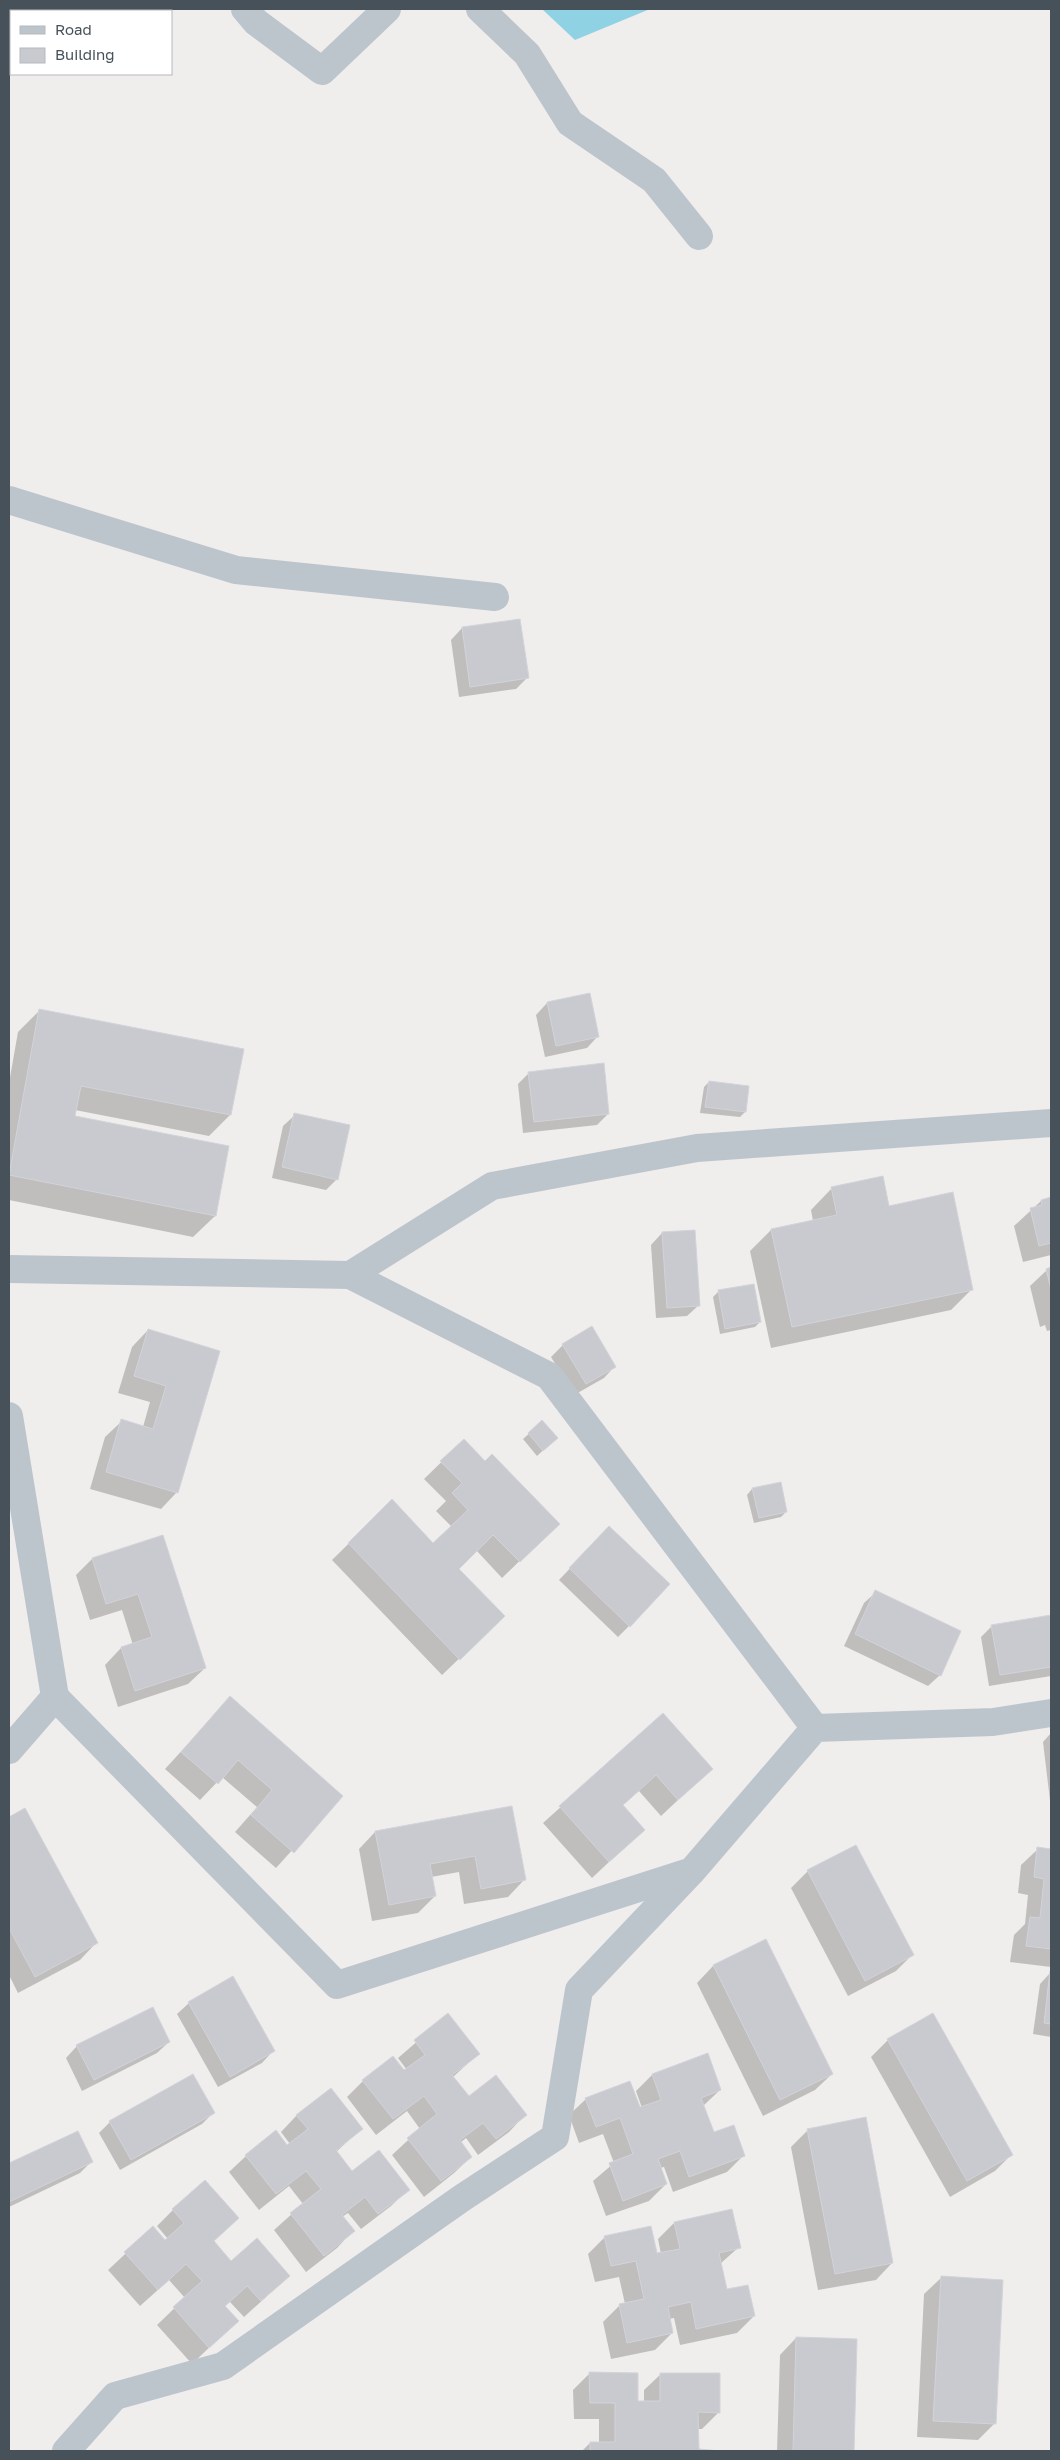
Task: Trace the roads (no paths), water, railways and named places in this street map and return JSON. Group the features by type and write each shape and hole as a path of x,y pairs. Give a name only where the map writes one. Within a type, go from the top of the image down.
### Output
{"street":[{"path":"245,9 256,22 322,72 387,9"},
{"path":"480,9 527,54 570,123 654,180 699,236"},
{"path":"9,500 236,570 495,597"},
{"path":"350,1275 492,1186 697,1148 1051,1123"},
{"path":"9,1270 350,1275 549,1376 814,1728"},
{"path":"9,1416 55,1697 337,1985 692,1871"},
{"path":"9,1750 55,1697"},
{"path":"66,2451 115,2396 223,2366 462,2198 555,2137 579,1990 692,1871 814,1728 993,1722 1051,1713"}],"water":[{"path":"542,9 650,9 575,40"}]}
